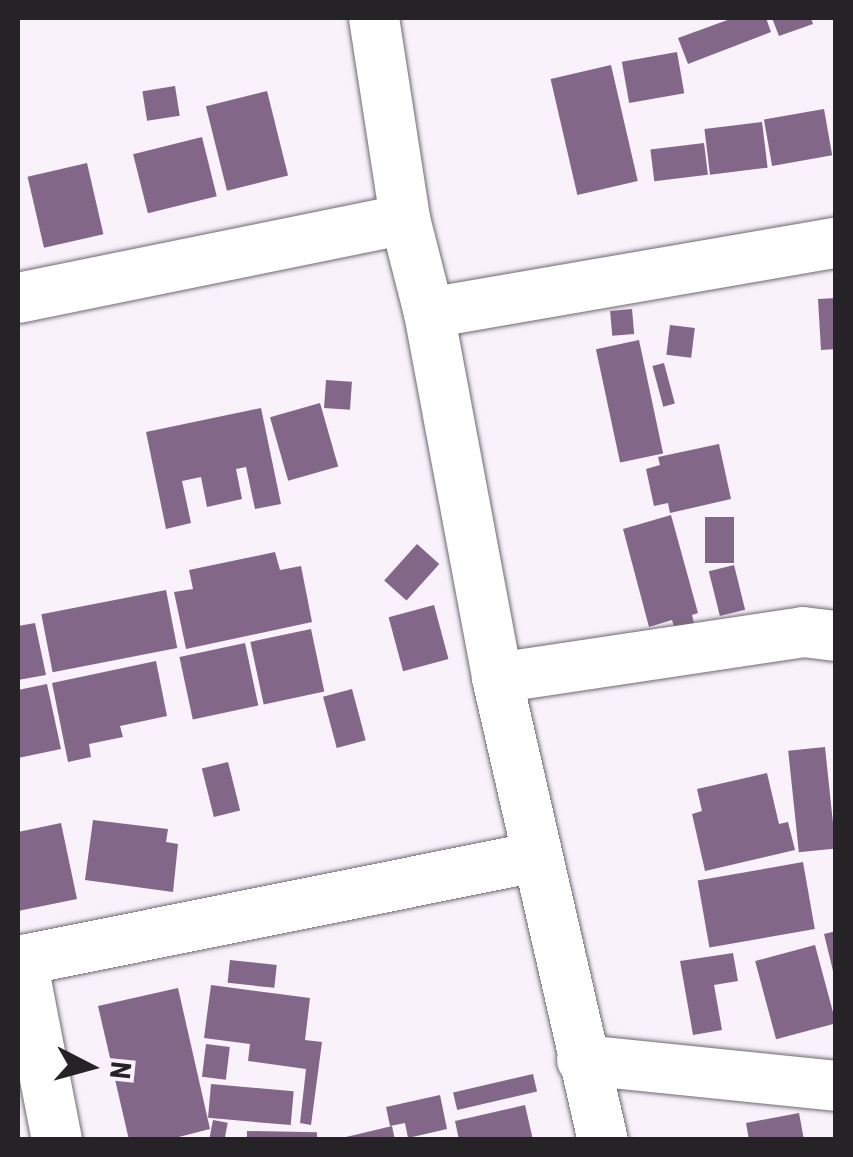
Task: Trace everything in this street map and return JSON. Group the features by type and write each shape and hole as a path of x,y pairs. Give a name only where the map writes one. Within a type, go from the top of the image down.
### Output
{"street":[{"path":"374,18 405,218 429,314 497,678 603,1140"},
{"path":"18,298 405,218"},
{"path":"429,314 836,243"},
{"path":"497,678 803,632 836,636"},
{"path":"57,1140 20,960 536,857"},
{"path":"582,1060 836,1086"}],"building":[{"path":"733,18 766,18 771,32 688,64 678,38"},
{"path":"772,18 811,18 813,24 779,36"},
{"path":"677,52 684,93 629,103 622,62"},
{"path":"611,65 638,181 577,195 551,79"},
{"path":"175,86 180,116 147,121 142,91"},
{"path":"267,91 288,175 227,191 206,106"},
{"path":"824,109 832,155 772,166 764,120"},
{"path":"762,122 768,168 710,175 704,129"},
{"path":"202,137 217,196 148,213 133,154"},
{"path":"704,143 708,175 654,181 650,150"},
{"path":"87,163 103,234 44,248 28,177"},
{"path":"836,298 836,349 821,350 818,299"},
{"path":"632,309 634,334 612,336 610,311"},
{"path":"670,325 695,328 691,358 666,355"},
{"path":"639,340 663,453 620,463 596,349"},
{"path":"664,363 675,404 663,407 652,366"},
{"path":"326,380 352,382 350,410 324,408"},
{"path":"320,403 338,466 288,481 270,417"},
{"path":"261,408 281,504 255,509 246,467 236,469 242,499 207,507 201,477 182,481 191,523 166,529 146,432"},
{"path":"719,444 731,499 670,513 668,503 654,506 646,469 660,465 658,457"},
{"path":"671,515 698,613 692,615 695,627 676,633 672,620 649,627 623,529"},
{"path":"705,517 734,517 734,563 705,563"},
{"path":"417,544 439,564 407,600 384,580"},
{"path":"275,552 280,570 301,566 312,622 186,649 174,592 193,589 189,570"},
{"path":"734,565 745,610 720,616 709,571"},
{"path":"166,590 177,648 53,672 41,614"},
{"path":"434,605 448,659 403,671 389,617"},
{"path":"35,623 46,675 18,680 18,626"},
{"path":"311,629 324,692 264,704 250,642"},
{"path":"245,643 258,706 193,720 179,657"},
{"path":"156,661 167,716 120,726 123,737 89,744 91,757 68,762 52,683"},
{"path":"47,684 61,749 18,758 18,690"},
{"path":"352,689 366,740 337,748 323,697"},
{"path":"825,747 836,848 799,852 788,751"},
{"path":"228,762 240,811 214,817 202,769"},
{"path":"767,773 779,824 788,822 795,850 705,871 692,814 702,811 697,789"},
{"path":"93,820 168,829 166,842 178,844 173,892 85,880"},
{"path":"61,823 77,899 18,911 18,832"},
{"path":"803,862 815,929 709,948 698,881"},
{"path":"836,931 836,975 834,975 824,934"},
{"path":"815,945 836,1023 776,1039 755,961"},
{"path":"733,953 738,981 714,985 722,1030 693,1035 680,961"},
{"path":"230,960 277,965 274,988 228,983"},
{"path":"211,985 310,998 305,1040 322,1042 311,1125 300,1123 306,1069 248,1061 250,1044 204,1038"},
{"path":"178,988 210,1129 167,1140 129,1140 98,1006"},
{"path":"206,1044 230,1047 226,1080 202,1077"},
{"path":"533,1074 537,1092 457,1110 453,1092"},
{"path":"211,1084 294,1091 291,1125 208,1118"},
{"path":"440,1095 447,1129 408,1138 405,1123 390,1126 386,1107"},
{"path":"525,1105 533,1140 459,1140 455,1121"},
{"path":"799,1113 804,1140 749,1140 746,1123"},
{"path":"213,1120 228,1123 224,1140 210,1137"},
{"path":"392,1126 395,1140 342,1140 342,1138"},
{"path":"247,1131 317,1132 317,1140 247,1140"}]}
